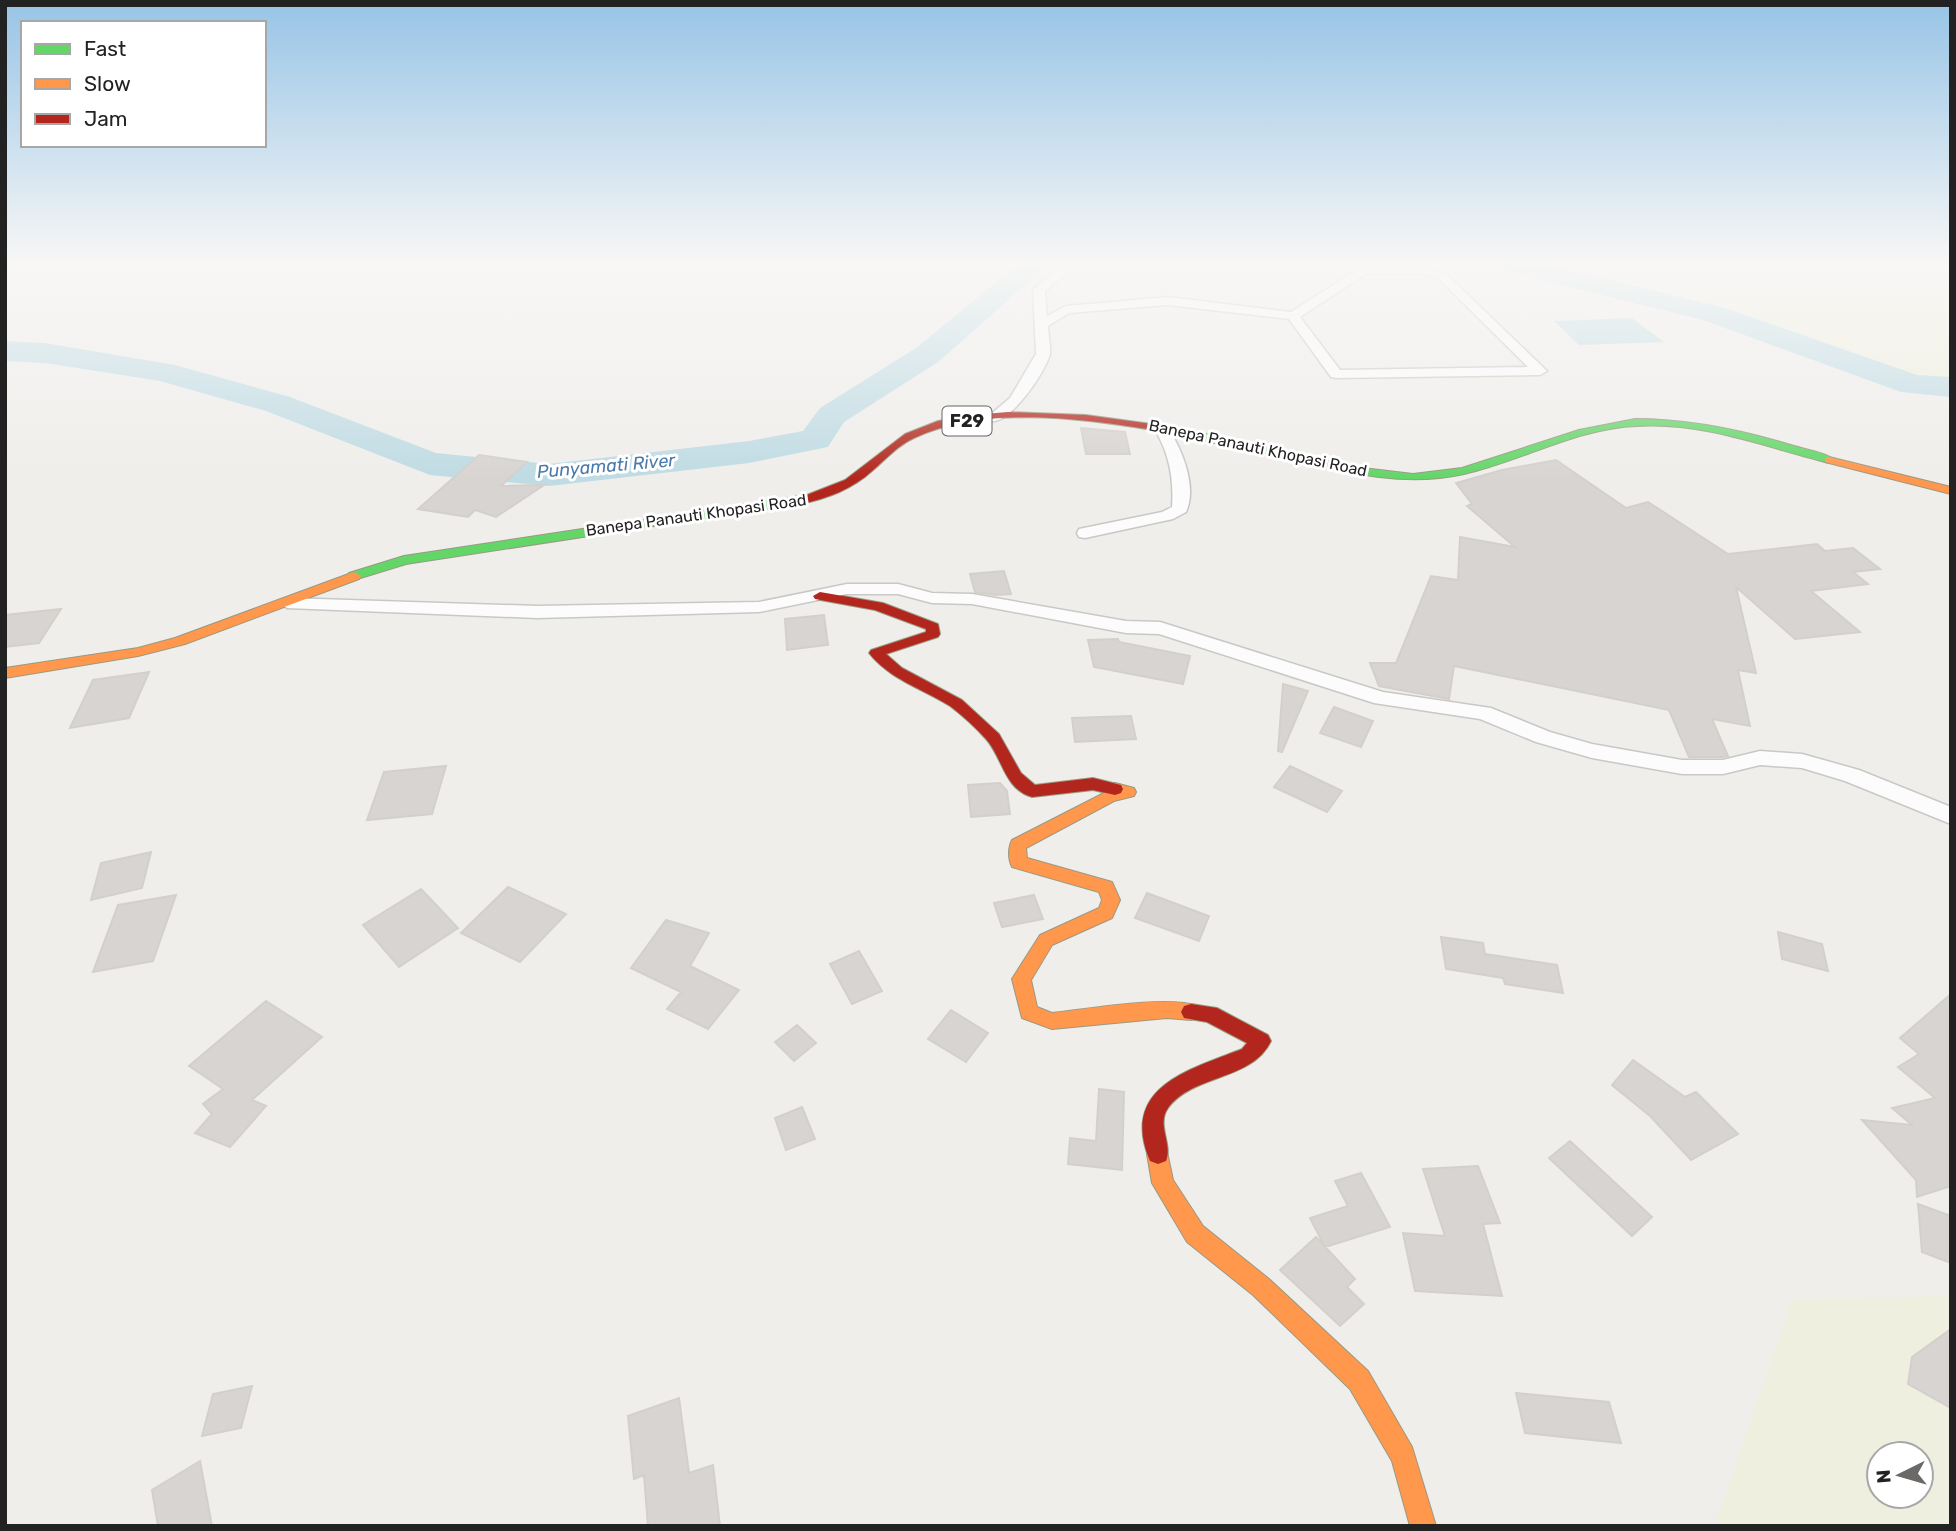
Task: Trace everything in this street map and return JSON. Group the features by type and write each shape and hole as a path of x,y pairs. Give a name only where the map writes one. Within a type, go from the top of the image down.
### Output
{"main road":[{"name":"Banepa Panauti Khopasi Road","path":"5,673 138,652 180,641 381,566 404,560 810,499 836,489 863,473 883,452 911,433 952,422 1051,417 1160,427 1368,471 1414,477 1433,476 1489,463 1591,430 1632,422 1654,422 1726,432 1906,482 1951,491"},
{"path":"820,596 868,602 901,611 933,627 933,634 876,653 897,671 957,704 994,738 1014,776 1032,791 1093,784 1128,792 1110,796 1018,845 1017,862 1106,887 1111,900 1106,913 1046,940 1021,979 1029,1012 1052,1021 1167,1010 1210,1014 1261,1041 1249,1055 1180,1083 1158,1103 1152,1120 1163,1184 1195,1234 1261,1287 1359,1380 1403,1455 1423,1526"}],"street":[{"path":"995,418 1016,401 1044,354 1043,336"},
{"path":"1308,336 1336,374 1540,371 1504,336"},
{"path":"1085,533 1167,516 1180,509 1178,474 1173,451 1168,437 1160,427"},
{"path":"287,603 537,612 759,607 847,589 898,589 932,598 972,599 1126,626 1160,628 1381,698 1484,713 1543,737 1592,751 1682,766 1723,767 1760,758 1802,761 1852,775 1951,816"}],"green space":[{"path":"1804,336 1951,336 1951,379 1906,375"},
{"path":"1951,1296 1951,1526 1715,1526 1792,1299"}],"water":[{"path":"1570,336 1657,336 1664,342 1579,345"}],"building":[{"path":"1081,428 1125,432 1130,454 1086,454"},
{"path":"479,455 527,462 501,486 544,485 496,517 475,510 468,517 418,509"},
{"path":"1556,460 1626,508 1648,502 1728,554 1817,544 1825,551 1853,548 1880,569 1853,572 1868,584 1811,591 1860,632 1795,639 1736,587 1756,673 1738,670 1750,726 1712,719 1728,756 1723,757 1689,757 1669,710 1454,666 1449,699 1379,686 1370,663 1396,663 1431,576 1458,580 1460,537 1515,547 1467,506 1472,504 1456,483 1502,470"},
{"path":"1004,571 1011,594 975,592 970,574"},
{"path":"61,609 39,643 5,647 5,615"},
{"path":"824,615 828,645 787,650 785,619"},
{"path":"1118,639 1119,642 1190,656 1183,684 1094,667 1088,640"},
{"path":"149,672 129,718 70,728 93,680"},
{"path":"1283,684 1308,691 1282,752 1278,751"},
{"path":"1334,707 1373,721 1361,747 1320,733"},
{"path":"1131,716 1136,739 1075,742 1072,718"},
{"path":"446,766 432,814 367,820 384,772"},
{"path":"1290,766 1342,791 1327,812 1274,787"},
{"path":"1000,783 1007,791 1010,814 971,817 968,785"},
{"path":"151,852 142,888 91,900 101,863"},
{"path":"508,887 566,914 520,962 461,933"},
{"path":"421,889 458,928 399,967 363,925"},
{"path":"1147,893 1209,916 1199,941 1135,918"},
{"path":"176,895 153,961 93,972 118,905"},
{"path":"1034,895 1043,919 1002,927 994,903"},
{"path":"666,920 709,933 690,966 739,990 708,1029 667,1009 681,992 631,968"},
{"path":"1778,932 1822,944 1828,971 1782,959"},
{"path":"1441,937 1483,943 1485,954 1557,965 1563,993 1505,984 1503,978 1446,969"},
{"path":"859,951 882,991 852,1004 830,964"},
{"path":"1951,994 1951,1186 1917,1197 1916,1180 1862,1120 1912,1125 1892,1108 1935,1098 1898,1067 1919,1054 1900,1038"},
{"path":"266,1001 322,1037 252,1100 266,1106 230,1147 195,1133 212,1114 203,1104 223,1089 189,1066"},
{"path":"951,1010 988,1033 966,1062 928,1039"},
{"path":"797,1025 816,1043 794,1061 775,1042"},
{"path":"1633,1060 1685,1097 1696,1092 1738,1134 1691,1160 1650,1116 1612,1085"},
{"path":"1099,1089 1124,1092 1122,1170 1068,1164 1070,1138 1096,1141"},
{"path":"802,1107 815,1139 786,1150 775,1118"},
{"path":"1570,1141 1652,1217 1632,1236 1549,1158"},
{"path":"1478,1166 1500,1223 1483,1224 1502,1296 1415,1291 1403,1233 1445,1236 1423,1169"},
{"path":"1361,1173 1390,1227 1325,1247 1310,1218 1348,1206 1335,1181"},
{"path":"1918,1204 1951,1216 1951,1263 1922,1252"},
{"path":"1316,1237 1355,1279 1347,1287 1364,1304 1340,1326 1280,1270"},
{"path":"1951,1329 1951,1408 1908,1384 1912,1357"},
{"path":"252,1386 241,1428 202,1436 213,1394"},
{"path":"1516,1393 1609,1402 1621,1443 1525,1433"},
{"path":"679,1398 689,1473 713,1465 720,1526 648,1526 644,1475 634,1479 628,1416"},
{"path":"200,1461 212,1526 158,1526 152,1490"}],"waterway":[{"name":"Punyamati River","path":"5,351 45,353 163,372 278,404 430,464 549,475 749,452 815,439 832,415 927,355 949,336"},
{"path":"1777,336 1913,385 1951,387"}],"traffic: fast":[{"path":"1189,433 1398,477 1463,471 1583,432 1635,422 1663,422 1720,430 1829,460"},
{"path":"354,576 404,560 800,500"}],"traffic: slow":[{"path":"1829,460 1951,491"},
{"path":"5,673 138,652 180,641 354,576"},
{"path":"1115,789 1128,792 1110,796 1018,845 1018,862 1106,887 1111,900 1106,913 1046,940 1021,979 1029,1012 1052,1021 1167,1010 1191,1012"},
{"path":"1158,1154 1163,1183 1195,1234 1261,1287 1359,1380 1403,1456 1423,1526"}],"traffic: jam":[{"path":"800,500 825,494 849,483 909,436 938,425 971,418 1008,415 1086,418 1189,433"},
{"path":"820,596 878,606 933,627 933,634 876,653 897,671 957,704 994,738 1015,777 1032,791 1093,784 1115,789"},
{"path":"1158,1154 1152,1120 1159,1103 1180,1083 1249,1055 1261,1041 1210,1014 1191,1012"}]}
